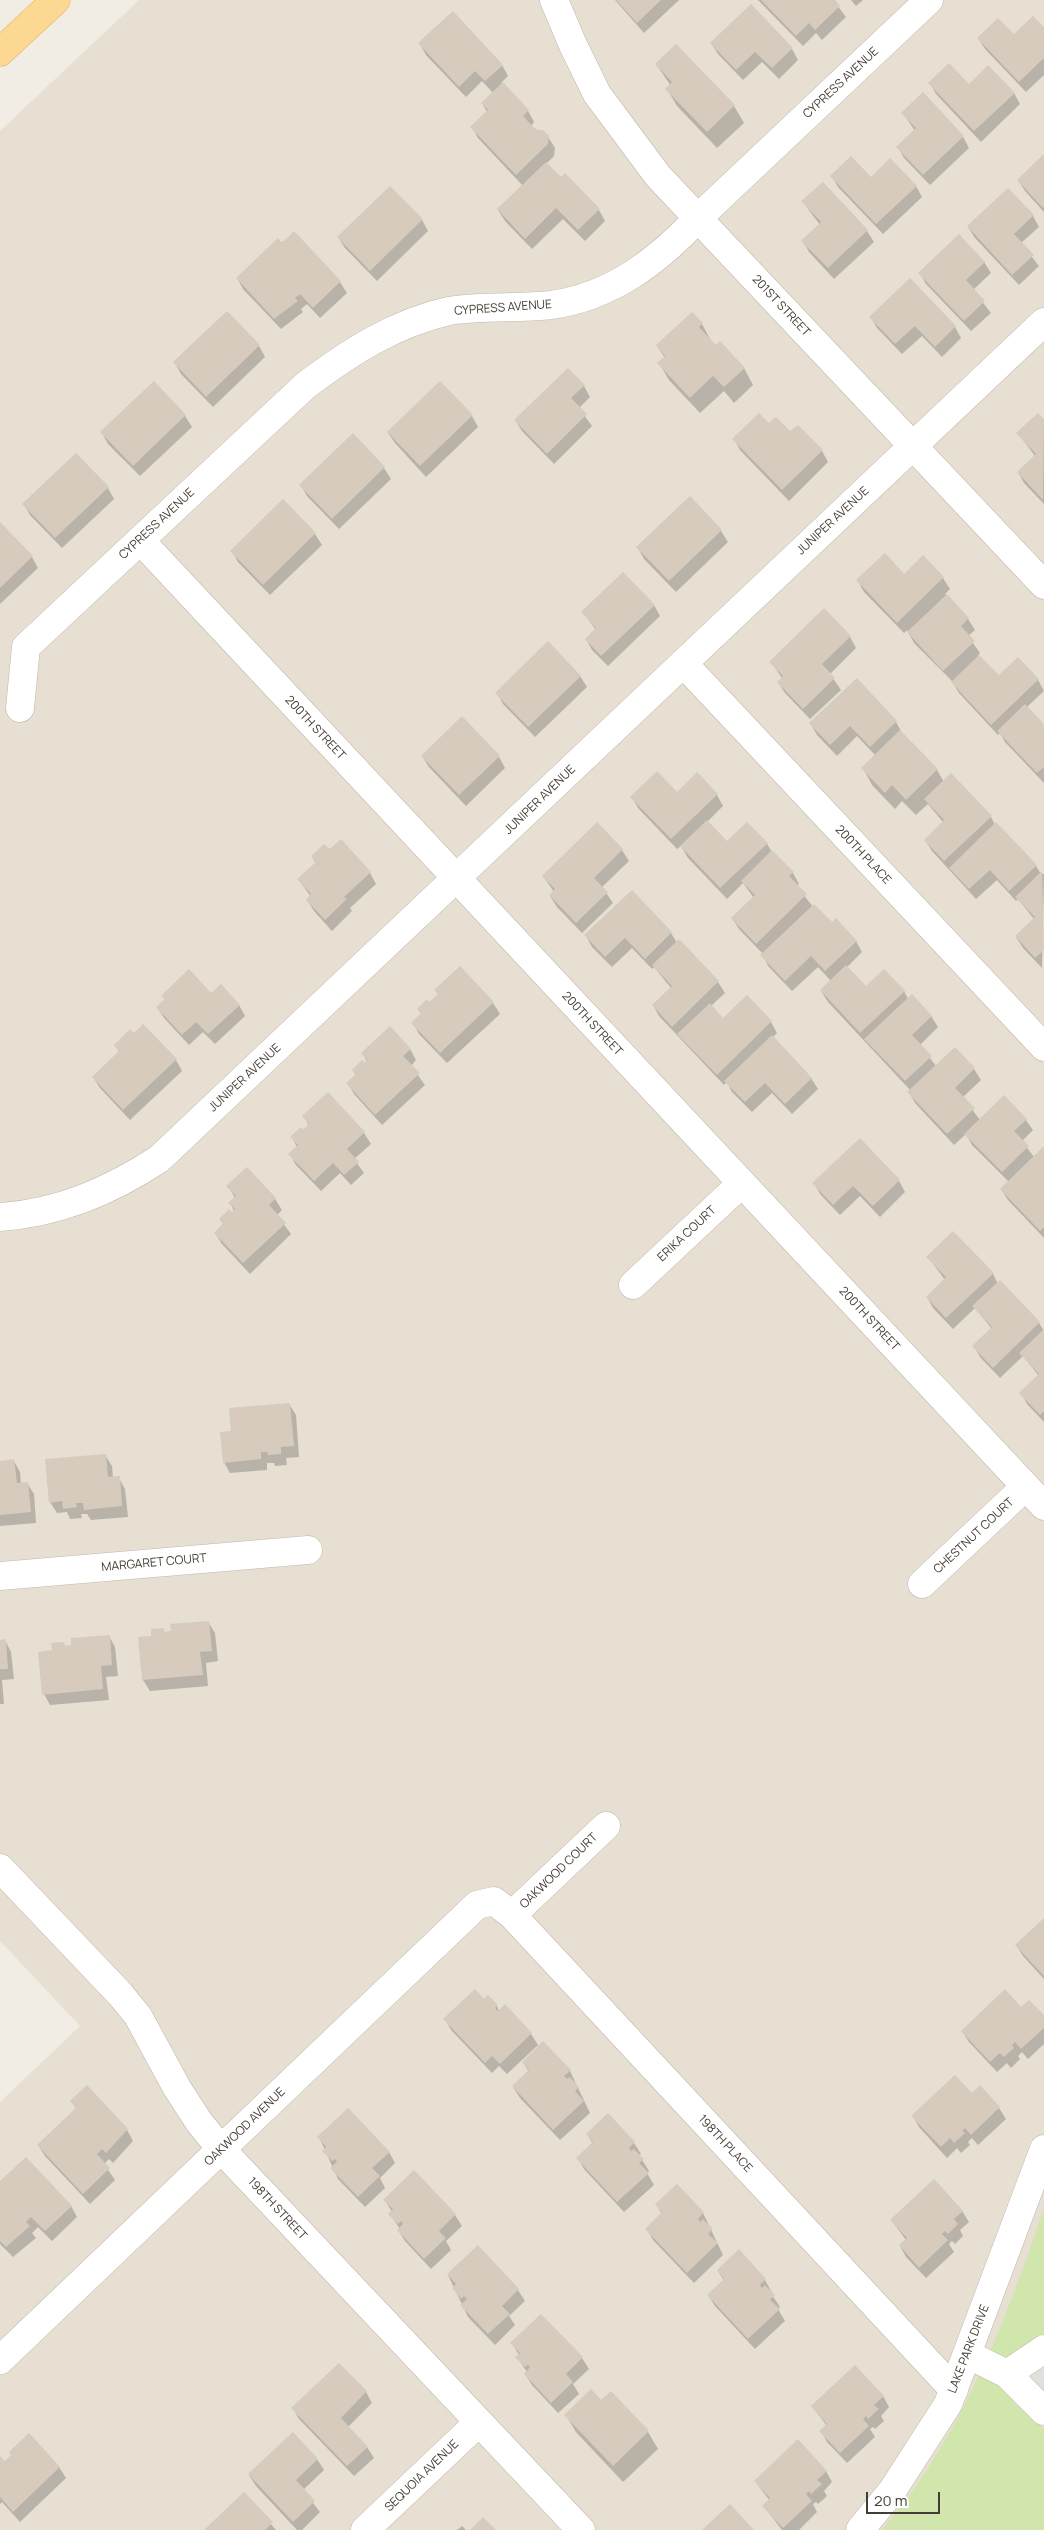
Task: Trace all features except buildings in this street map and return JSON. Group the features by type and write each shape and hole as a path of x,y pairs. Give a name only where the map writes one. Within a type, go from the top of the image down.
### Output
{"main road":[{"path":"0,52 56,0"}],"street":[{"name":"201ST STREET","path":"554,0 597,94 658,176 1044,585"},
{"name":"CYPRESS AVENUE","path":"20,708 26,647 306,385 352,351 406,324 450,311 553,305 597,292 622,282 675,243 698,218 930,0"},
{"name":"JUNIPER AVENUE","path":"0,1217 43,1212 74,1204 124,1182 159,1159 1044,322"},
{"name":"200TH STREET","path":"140,540 456,880 1044,1506"},
{"name":"200TH PLACE","path":"683,663 1044,1047"},
{"name":"ERIKA COURT","path":"633,1285 742,1183"},
{"name":"CHESTNUT COURT","path":"922,1584 1025,1487"},
{"name":"MARGARET COURT","path":"0,1576 308,1550"},
{"name":"OAKWOOD COURT","path":"503,1908 606,1826"},
{"name":"198TH STREET","path":"0,1868 120,1994 138,2016 177,2088 199,2122 221,2149 581,2530"},
{"name":"OAKWOOD AVENUE","path":"0,2360 477,1905 503,1908"},
{"name":"198TH PLACE","path":"503,1908 954,2390"},
{"name":"LAKE PARK DRIVE","path":"860,2530 892,2491 928,2437 954,2390 1044,2149"},
{"path":"1007,2374 1044,2349"},
{"path":"967,2354 1007,2374 1044,2411"},
{"name":"SEQUOIA AVENUE","path":"365,2530 478,2423"}],"shaded area":[{"path":"139,0 1044,0 1044,2530 0,2530 0,2102 80,2026 0,1941 0,131"},
{"path":"1044,2333 1044,2429 1013,2402"}],"green space":[{"path":"1044,2208 1044,2530 882,2530 910,2494 935,2457 958,2417 997,2335"}]}
